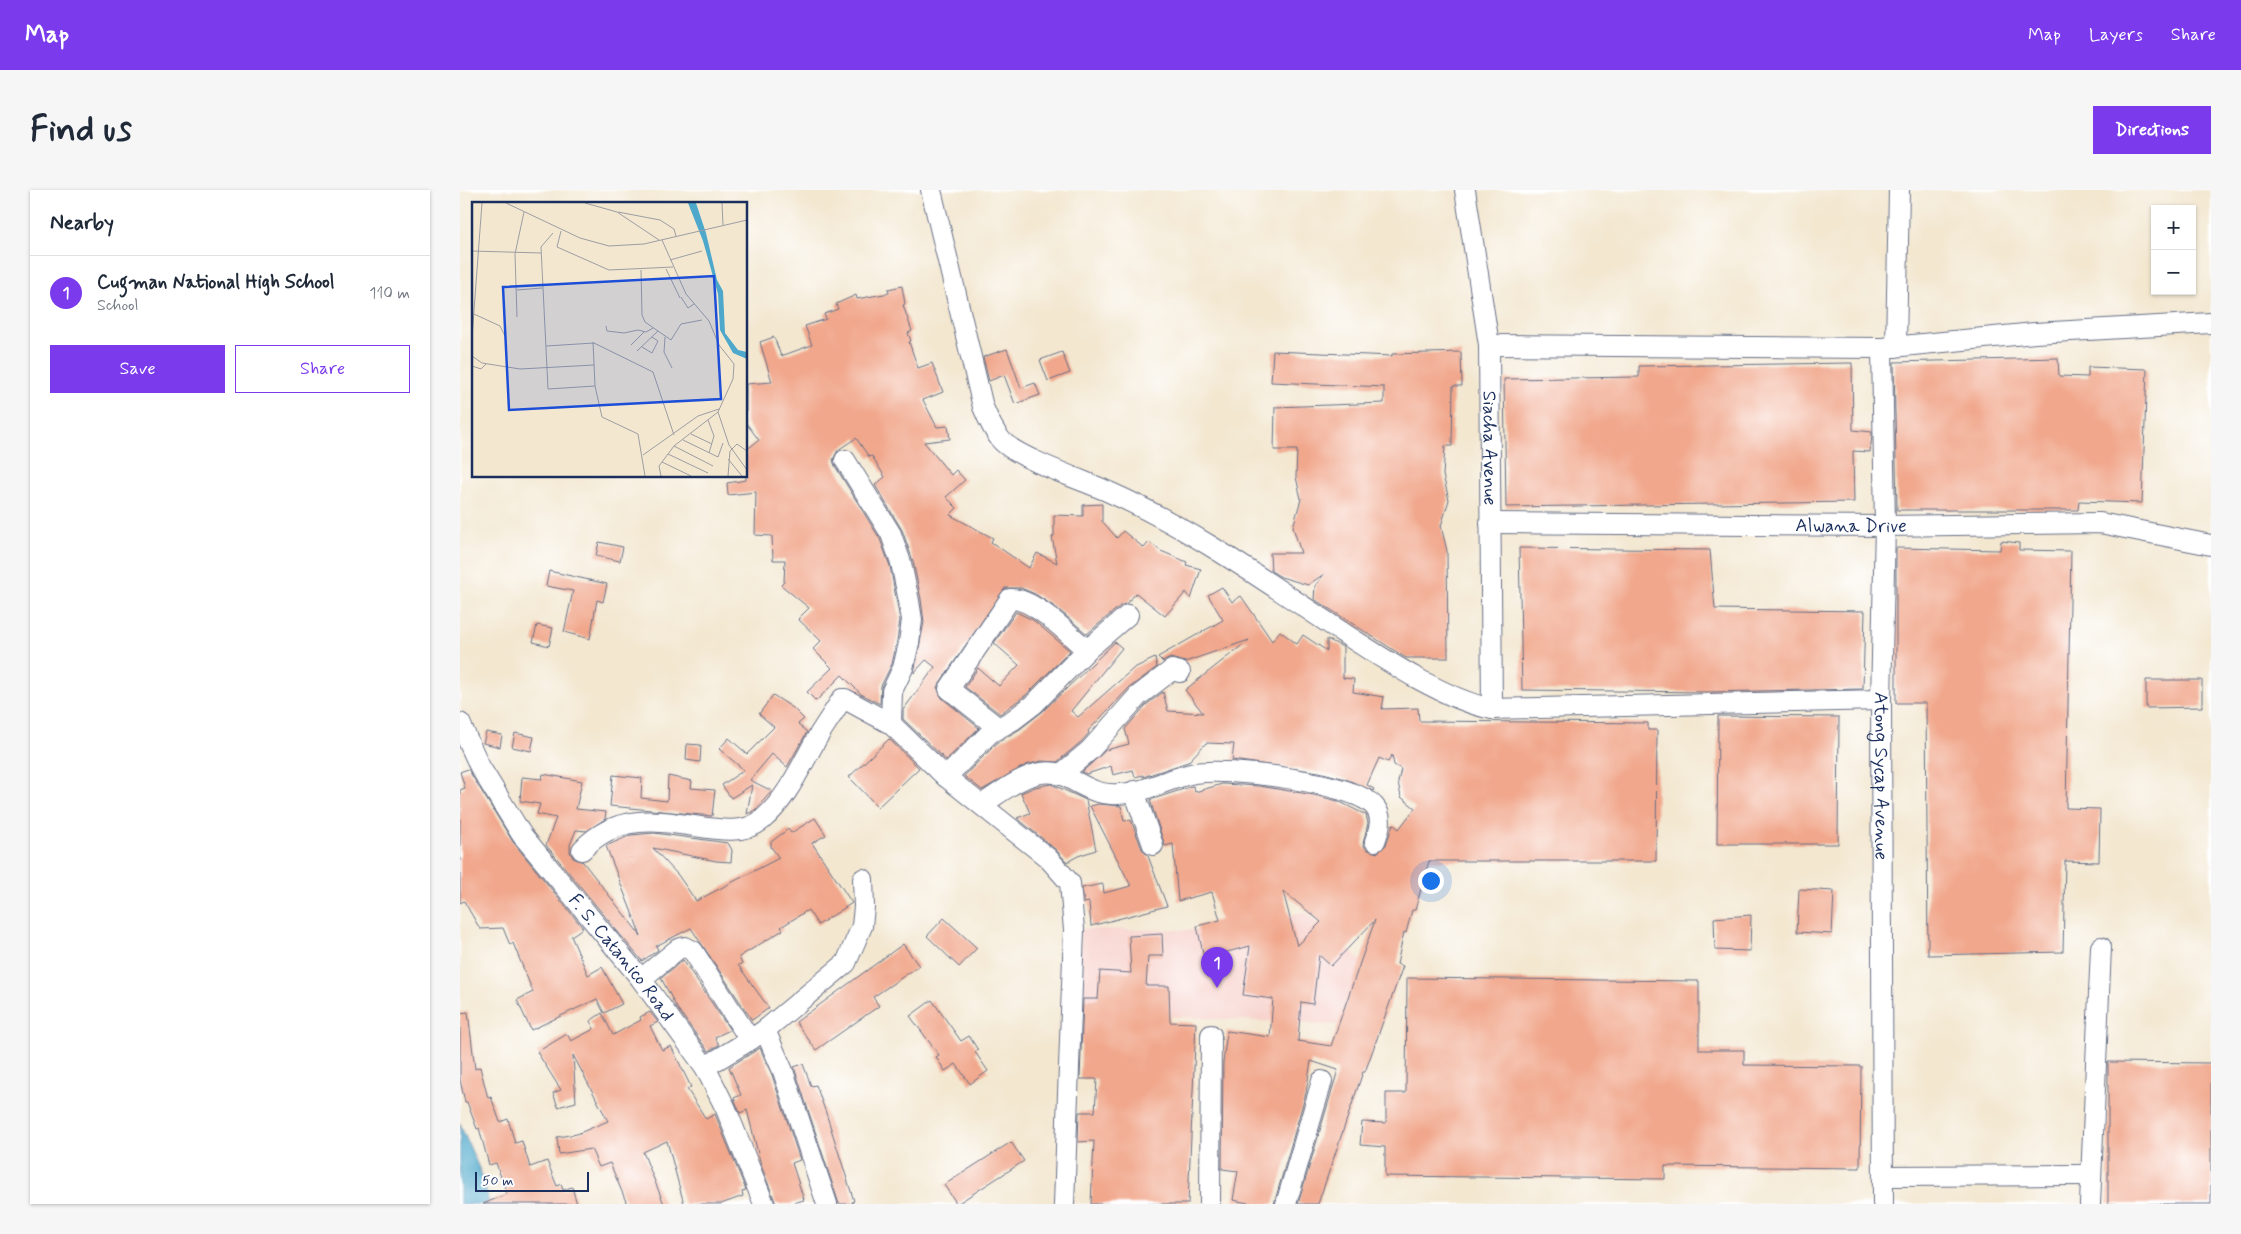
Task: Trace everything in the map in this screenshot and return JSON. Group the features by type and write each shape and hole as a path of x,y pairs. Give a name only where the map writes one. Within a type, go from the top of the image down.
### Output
{"street":[{"path":"931,190 983,407 991,426 1002,442 1022,455 1110,492 1163,519 1387,660 1464,701 1492,709 1881,700"},
{"name":"Siacha Avenue","path":"1465,190 1489,345 1492,709"},
{"name":"Atong Sycap Avenue","path":"1884,1204 1881,700 1889,347 1899,190"},
{"path":"1489,345 1889,347 2035,333 2211,322"},
{"path":"845,460 891,534 901,563 909,601 912,620 910,635 904,668 892,691 891,724"},
{"name":"Alwana Drive","path":"1490,523 1886,526 2100,523 2211,546"},
{"path":"997,727 949,689 1010,599 1017,599 1035,606 1087,650"},
{"path":"946,776 997,727 1013,720 1034,704 1087,650 1128,615"},
{"path":"1060,774 1090,750 1152,684 1172,670 1180,672"},
{"path":"582,850 594,837 631,823 661,820 712,828 748,828 761,821 781,799 842,699 891,724 946,776 1048,858 1070,882 1074,930 1064,1204"},
{"name":"F. S. Catanico Road","path":"460,723 480,767 522,835 640,979 705,1067 726,1109 764,1204"},
{"path":"983,804 1014,783 1031,776 1060,774 1101,794 1121,794 1134,792 1194,773 1208,772 1302,781 1338,789 1368,800 1375,807 1380,820 1375,841"},
{"path":"1134,792 1153,845"},
{"path":"705,1067 758,1035 846,963 862,926 864,907 863,879"},
{"path":"2090,1204 2101,947"},
{"path":"640,979 678,949 689,948 758,1035 783,1071 827,1204"},
{"path":"1210,1204 1211,1035"},
{"path":"1286,1204 1322,1081"},
{"path":"1884,1176 2090,1175"}],"shaded area":[{"path":"1305,912 1364,963 1340,1025 1081,1012 1080,929 1192,930"}],"water":[{"path":"460,1124 484,1180 489,1204 460,1204"}],"building":[{"path":"902,286 905,304 903,305 912,331 908,333 911,341 909,342 918,368 932,363 943,392 923,400 937,427 948,426 950,439 924,442 951,475 956,470 965,480 946,497 957,508 950,515 993,538 991,542 1029,568 1037,553 1057,563 1052,537 1054,536 1054,515 1083,516 1083,505 1102,504 1102,521 1117,538 1123,531 1144,548 1149,542 1161,551 1187,562 1186,565 1201,569 1191,599 1186,592 1165,616 1136,593 1127,603 1120,606 1087,634 1058,609 1035,594 1021,588 1005,588 937,687 942,698 979,728 946,760 903,719 903,710 935,667 926,660 914,673 924,622 921,599 913,561 902,530 875,485 885,477 872,456 869,457 856,438 838,450 833,460 880,539 890,566 900,620 892,664 881,686 880,704 861,694 842,675 816,701 807,692 832,668 813,649 821,641 798,619 809,608 781,585 784,582 785,560 773,560 772,536 755,535 756,492 728,495 727,483 748,478 748,448 759,440 748,426 748,384 772,382 760,342 774,337 781,356 812,345 805,326 826,319 824,314 838,309 836,304 856,295 857,299 889,293 888,289"},
{"path":"1007,349 1021,388 1035,383 1040,395 1015,404 1004,375 989,381 983,357"},
{"path":"1273,351 1392,356 1392,354 1461,352 1462,386 1453,386 1452,446 1445,446 1443,475 1449,500 1441,526 1447,551 1448,658 1406,658 1314,599 1315,586 1324,574 1308,585 1281,577 1271,571 1270,553 1301,553 1293,527 1301,499 1296,477 1297,450 1274,450 1275,407 1384,403 1384,387 1271,382"},
{"path":"1062,352 1070,373 1048,381 1040,360"},
{"path":"2058,358 2059,376 2088,377 2088,367 2147,369 2142,503 2079,501 2078,510 1897,510 1894,362"},
{"path":"1852,363 1853,430 1872,432 1870,452 1853,451 1854,502 1506,507 1504,379 1639,377 1639,366"},
{"path":"2001,541 2019,543 2019,550 2071,551 2066,808 2100,809 2099,862 2065,861 2063,952 1928,955 1926,703 1896,703 1896,548 2000,550"},
{"path":"599,542 623,547 620,561 596,556"},
{"path":"1519,548 1710,550 1715,609 1865,611 1863,689 1704,692 1522,690"},
{"path":"549,571 607,584 603,602 597,600 590,639 564,632 573,591 546,586"},
{"path":"1222,587 1232,602 1241,596 1272,641 1280,631 1297,644 1303,635 1327,651 1327,639 1343,647 1343,678 1354,679 1353,692 1384,697 1382,709 1418,708 1419,721 1648,723 1648,730 1657,730 1656,861 1429,861 1415,910 1412,910 1406,933 1404,932 1397,964 1403,966 1365,1072 1363,1072 1318,1204 1298,1204 1338,1070 1311,1061 1306,1093 1274,1204 1253,1204 1233,1200 1238,1171 1222,1169 1223,1063 1227,1031 1270,1037 1273,999 1243,995 1250,946 1204,958 1197,926 1220,920 1212,892 1178,901 1173,844 1165,846 1150,800 1193,786 1195,792 1222,784 1259,786 1314,795 1338,801 1366,815 1368,823 1363,844 1366,849 1377,853 1386,845 1393,824 1399,829 1415,808 1401,797 1398,782 1401,769 1394,765 1392,755 1388,762 1379,758 1367,785 1374,789 1373,791 1346,779 1319,772 1232,760 1234,744 1206,743 1188,762 1143,777 1143,775 1135,777 1133,770 1113,775 1111,766 1087,774 1082,772 1106,750 1129,744 1125,729 1146,705 1163,692 1168,711 1203,713 1185,690 1249,640 1185,662 1170,658 1163,662 1158,657 1223,620 1208,595","holes":["1283,891 1321,922 1297,946","1375,920 1331,1046 1298,1041 1301,1002 1313,1004 1319,955 1331,966"]},
{"path":"1016,612 1033,620 1070,651 1026,695 1000,714 965,687 978,668 999,686 1019,665 994,643"},
{"path":"537,625 553,628 549,646 533,642"},
{"path":"1115,642 1122,648 1071,711 1078,717 1134,668 1155,658 1157,667 1129,688 1088,731 1089,733 1082,741 1057,762 1041,761 1026,765 982,790 964,776 997,743 1020,729 1042,712"},
{"path":"2146,680 2202,680 2202,707 2146,708"},
{"path":"773,695 793,708 804,719 798,724 807,732 787,767 772,754 750,780 772,791 755,810 747,814 752,785 731,798 722,785 744,770 719,749 729,738 747,754 774,727 759,714"},
{"path":"1718,716 1839,717 1838,844 1717,844"},
{"path":"486,732 502,735 500,747 483,743"},
{"path":"515,733 534,737 531,751 512,747"},
{"path":"889,739 919,768 878,807 849,777"},
{"path":"687,744 701,745 700,762 686,760"},
{"path":"468,769 513,842 583,928 571,936 588,975 602,967 622,1004 604,1013 597,999 531,1030 517,1000 533,992 513,943 510,945 503,928 480,929 464,901 460,903 460,790 465,788 460,772"},
{"path":"543,774 582,781 576,809 606,812 605,819 587,831 576,830 570,845 570,852 573,858 583,862 641,936 606,846 631,835 654,833 728,843 732,850 731,862 716,861 653,848 678,875 696,901 779,858 771,847 771,842 788,829 791,833 815,818 826,835 812,843 852,903 818,925 808,910 781,927 783,930 739,957 742,964 738,965 769,1008 752,1020 691,928 656,946 658,950 642,961 546,845 556,818 537,814 540,804 520,801 522,777 542,779"},
{"path":"613,775 642,778 641,798 667,801 668,776 692,781 691,788 715,790 712,816 610,806"},
{"path":"1051,784 1086,800 1096,850 1067,862 1055,849 1017,818 1030,813 1021,793 1035,787"},
{"path":"1099,804 1121,806 1124,821 1131,820 1142,849 1148,856 1167,906 1091,926 1089,902 1084,903 1082,888 1103,884 1104,893 1131,886 1090,806"},
{"path":"1799,889 1834,891 1832,934 1797,932"},
{"path":"1751,915 1750,951 1715,950 1714,918"},
{"path":"944,918 977,948 959,967 927,936"},
{"path":"1162,934 1163,956 1148,956 1146,986 1169,986 1170,1022 1196,1023 1188,1204 1091,1204 1094,1141 1078,1142 1079,1112 1095,1112 1097,1079 1080,1079 1083,999 1098,999 1100,971 1131,973 1129,936"},
{"path":"903,944 919,966 873,997 879,1006 816,1050 796,1022"},
{"path":"683,960 730,1030 715,1037 719,1045 708,1051 677,1008 661,978"},
{"path":"1407,978 1699,981 1699,1050 1744,1050 1744,1065 1861,1066 1860,1168 1665,1166 1665,1179 1385,1176 1385,1147 1360,1145 1362,1122 1386,1123 1386,1093 1406,1093"},
{"path":"932,1000 961,1041 969,1036 978,1050 975,1052 988,1071 970,1084 956,1064 945,1071 936,1057 939,1055 910,1016"},
{"path":"468,1012 475,1069 480,1067 488,1098 491,1097 500,1122 508,1119 515,1143 522,1141 530,1167 547,1161 557,1186 561,1184 563,1190 572,1187 577,1204 483,1204 507,1194 496,1163 489,1165 479,1128 477,1129 467,1102 465,1102 460,1080 460,1013"},
{"path":"650,1012 658,1022 650,1026 662,1050 671,1046 691,1087 687,1089 706,1119 715,1114 746,1190 742,1191 743,1196 721,1204 684,1204 667,1141 643,1152 664,1204 627,1204 610,1163 599,1167 591,1149 559,1154 557,1137 577,1134 608,1121 573,1055 576,1102 558,1107 553,1093 561,1090 537,1052 567,1034 571,1041 594,1029 590,1021 602,1013 613,1035 641,1020 640,1017"},
{"path":"760,1048 772,1075 800,1160 792,1163 804,1200 790,1204 776,1204 761,1165 747,1110 740,1113 734,1098 741,1095 729,1067"},
{"path":"2108,1062 2211,1063 2211,1204 2108,1204"},
{"path":"803,1064 811,1086 816,1085 826,1113 854,1201 852,1202 853,1204 839,1204 794,1067"},
{"path":"1011,1142 1024,1161 957,1204 944,1185"}],"place":[{"name":"Cugman National High School","path":"1217,988"}]}
